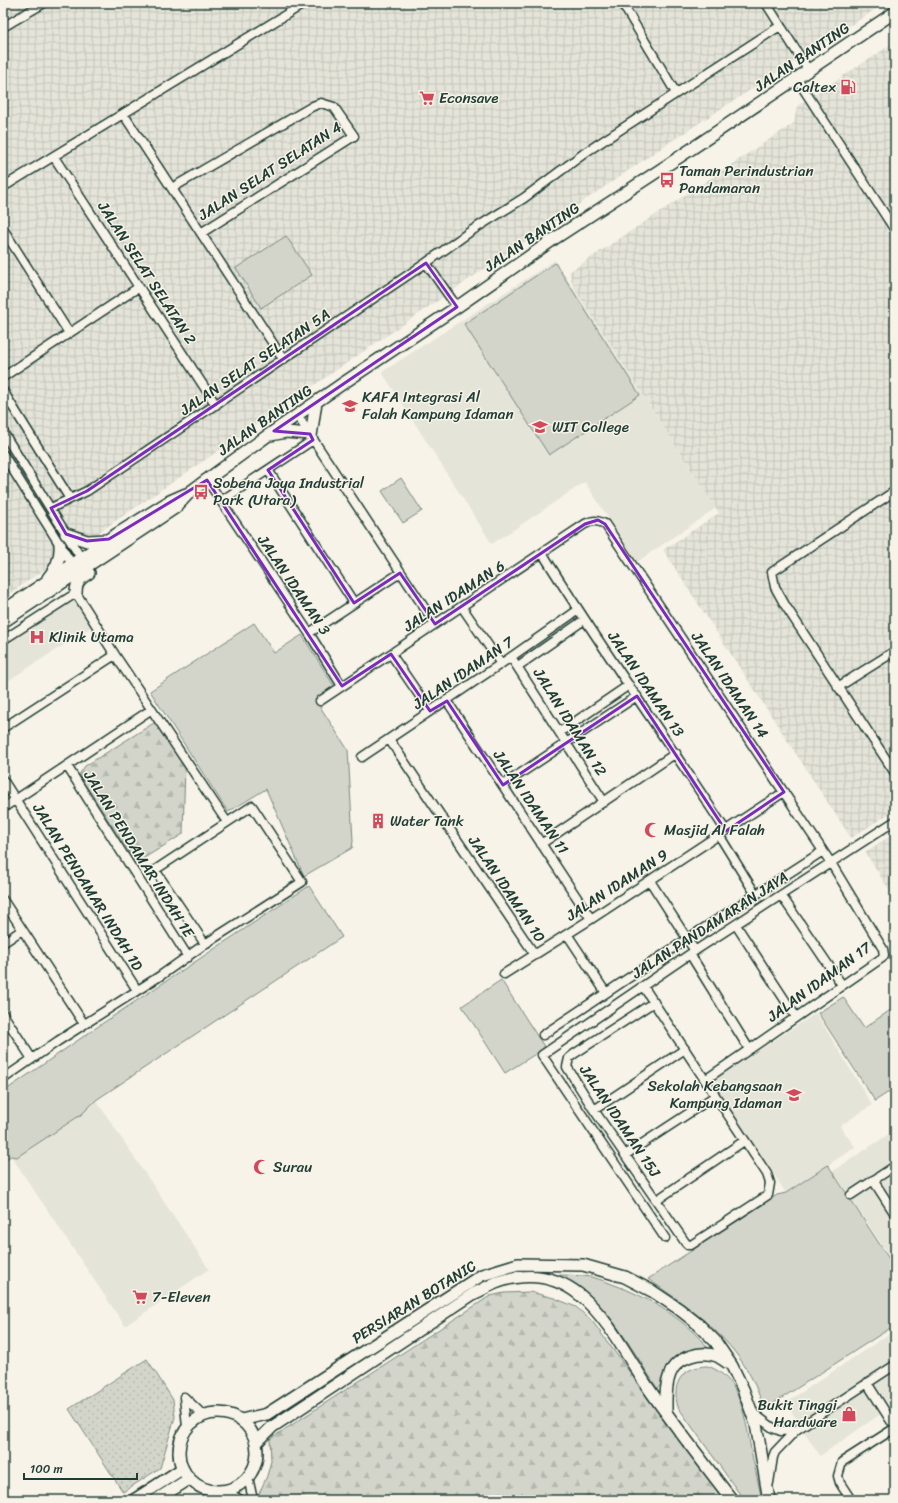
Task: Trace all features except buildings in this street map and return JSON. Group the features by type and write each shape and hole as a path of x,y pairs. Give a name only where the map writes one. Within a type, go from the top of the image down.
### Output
{"main road":[{"name":"JALAN BANTING","path":"3,622 112,543 175,508 190,492 267,436 458,307 554,239 797,79 895,12"},
{"path":"267,436 286,432 311,437 316,402"},
{"path":"66,534 87,542 112,543 102,564 79,579 76,585 76,593"},
{"path":"43,584 58,563 61,554 60,545"},
{"name":"JALAN BANTING","path":"3,610 43,584 79,566"},
{"name":"PERSIARAN BOTANIC","path":"242,1420 267,1414 482,1275 518,1264 583,1265 625,1277 652,1291 679,1309 699,1325 715,1341 732,1366 752,1413 768,1496"},
{"name":"PERSIARAN BOTANIC","path":"256,1443 272,1427 474,1294 497,1282 512,1278 534,1277 552,1280 566,1286 592,1304 606,1322 648,1386 732,1500"},
{"path":"666,1411 666,1392 670,1374 680,1362 687,1358 705,1354 717,1356 732,1366"},
{"path":"213,1412 223,1412 233,1415 242,1420 253,1434 256,1443 257,1455 254,1467 248,1477 238,1486 225,1491 217,1492 202,1488 189,1479 182,1469 178,1447 181,1436 187,1426 194,1419 203,1415 213,1412"},
{"path":"134,1500 182,1469"},
{"path":"156,1500 189,1479"}],"street":[{"path":"3,27 44,3"},
{"path":"3,187 124,115 305,3"},
{"path":"622,3 676,93"},
{"path":"766,3 809,71"},
{"name":"JALAN SELAT SELATAN 5A","path":"51,508 87,491 426,263 471,231 524,198 586,152 780,26"},
{"path":"797,79 895,230"},
{"name":"JALAN SELAT SELATAN 4","path":"172,188 312,106 322,103 334,107 354,136 201,233"},
{"path":"124,115 284,359"},
{"name":"JALAN SELAT SELATAN 2","path":"54,157 216,405"},
{"path":"3,229 69,333"},
{"path":"426,263 458,307"},
{"path":"3,377 139,287"},
{"path":"3,391 70,499"},
{"path":"297,415 435,624"},
{"path":"3,432 66,534 79,566"},
{"path":"221,501 268,470 311,437"},
{"path":"3,454 60,545 79,566"},
{"path":"268,470 354,603"},
{"name":"JALAN IDAMAN 3","path":"207,480 309,633 342,686"},
{"path":"895,491 772,572 775,587 785,605 895,773"},
{"name":"JALAN IDAMAN 6","path":"320,701 592,521 598,520 605,524"},
{"name":"JALAN IDAMAN 14","path":"605,524 823,851 832,862"},
{"name":"JALAN IDAMAN 13","path":"543,554 584,620 676,753 723,833 756,895"},
{"path":"309,633 400,573"},
{"path":"3,640 76,593 227,822"},
{"path":"462,607 501,664"},
{"name":"JALAN IDAMAN 7","path":"362,757 447,701 578,610"},
{"name":"JALAN IDAMAN 7","path":"518,666 584,620"},
{"path":"838,687 895,651"},
{"path":"391,654 430,711"},
{"path":"3,728 116,655"},
{"name":"JALAN IDAMAN 12","path":"511,657 604,802"},
{"path":"560,732 629,686"},
{"path":"503,785 637,696"},
{"name":"JALAN IDAMAN 11","path":"447,701 591,919"},
{"path":"3,808 152,709"},
{"name":"JALAN IDAMAN 10","path":"389,739 535,955"},
{"path":"541,844 676,753"},
{"name":"JALAN PENDAMAR INDAH 1E","path":"67,766 188,957"},
{"name":"JALAN PENDAMAR INDAH 1D","path":"3,780 137,990"},
{"name":"JALAN IDAMAN 9","path":"504,974 591,919 784,792"},
{"path":"3,1079 84,1024 160,976 205,944 302,882 252,806 155,870 205,944"},
{"name":"JALAN PANDAMARAN JAYA","path":"665,1238 542,1055 643,986 895,821"},
{"name":"JALAN PANDAMARAN JAYA","path":"543,1035 687,938 823,851"},
{"name":"JALAN IDAMAN 17","path":"705,1080 749,1048 882,958 884,954 879,940 832,862"},
{"path":"650,880 687,938 693,953 749,1048"},
{"path":"781,896 842,985"},
{"path":"3,900 84,1024"},
{"path":"736,925 796,1017"},
{"path":"3,943 22,930"},
{"path":"567,934 606,993"},
{"path":"643,986 744,1141 657,1200"},
{"name":"JALAN IDAMAN 15J","path":"654,1002 574,1054 569,1058 567,1067 594,1110 688,1245 691,1246 695,1244 768,1195 769,1179 744,1141"},
{"path":"3,1014 32,1059"},
{"path":"594,1110 685,1049"},
{"path":"625,1155 716,1096"},
{"path":"851,1195 895,1166"},
{"path":"873,1180 895,1214"},
{"path":"768,1496 773,1457 775,1452 785,1440 796,1430 895,1365"},
{"path":"851,1500 840,1483 838,1476 842,1462 893,1424 867,1383"},
{"path":"187,1426 184,1397 203,1415"},
{"path":"752,1413 777,1430 796,1430"},
{"path":"248,1477 253,1500"},
{"path":"225,1491 241,1500"}],"highlighted area":[{"path":"426,263 457,307 274,431 310,434 313,440 268,470 354,603 400,573 435,624 585,524 598,520 605,524 784,792 726,831 637,696 503,785 447,701 430,711 391,654 342,686 207,480 109,539 87,541 66,534 51,508 87,491"}],"shaded area":[{"path":"3,3 885,3 673,140 3,598"},
{"path":"895,42 895,810 851,838 663,550 719,513 574,288 569,272 794,123 797,106"},
{"name":"WIT College","path":"555,260 716,508 637,562 585,482 492,544 382,372"},
{"path":"75,597 93,626 3,684 3,644"},
{"path":"895,833 895,899 865,852"},
{"name":"Sekolah Kebangsaan Kampung Idaman","path":"816,1013 872,1105 840,1126 855,1147 786,1193 715,1085 718,1077"},
{"path":"96,1100 209,1269 125,1326 11,1156 17,1157 82,1114"},
{"path":"895,1130 895,1265 833,1171"},
{"path":"895,1330 895,1404 820,1456 787,1405 787,1402"}],"green space":[{"path":"286,236 312,275 261,308 236,268"},
{"path":"555,263 640,395 549,455 464,324"},
{"path":"401,478 422,511 403,523 382,491"},
{"path":"254,623 274,653 302,635 334,686 315,699 348,750 353,841 352,848 304,876 266,789 228,812 150,691"},
{"path":"157,721 185,765 183,834 136,863 79,775 85,766"},
{"path":"309,886 342,937 96,1100 82,1114 17,1157 11,1156 3,1161 3,1092 103,1023"},
{"path":"501,980 545,1048 505,1073 462,1006"},
{"path":"843,997 864,1028 895,1007 895,1088 875,1101 818,1013"},
{"path":"828,1165 895,1268 895,1325 771,1405 764,1407 747,1370 735,1352 713,1328 688,1307 648,1279 777,1195 786,1193"},
{"path":"552,1275 576,1275 591,1277 633,1292 669,1312 680,1320 709,1349 667,1371 661,1385 657,1388 621,1332 600,1305 577,1285"},
{"path":"530,1292 554,1298 576,1307 592,1321 718,1492 716,1500 261,1500 258,1496 267,1476 271,1461 270,1439 490,1296 504,1293"},
{"path":"147,1359 173,1400 175,1417 160,1468 123,1492 69,1409"},
{"path":"707,1366 719,1371 735,1390 744,1416 762,1500 744,1500 678,1407 676,1391 680,1378 691,1369"}],"place":[{"name":"Caltex","path":"848,87"},
{"name":"Econsave","path":"427,98"},
{"name":"Taman Perindustrian Pandamaran","path":"667,180"},
{"name":"KAFA Integrasi Al Falah Kampung Idaman","path":"350,406"},
{"name":"WIT College","path":"540,427"},
{"name":"Sobena Jaya Industrial Park (Utara)","path":"201,492"},
{"name":"Klinik Utama","path":"37,637"},
{"name":"Water Tank","path":"378,821"},
{"name":"Masjid Al Falah","path":"652,830"},
{"name":"Sekolah Kebangsaan Kampung Idaman","path":"794,1095"},
{"name":"Surau","path":"261,1167"},
{"name":"7-Eleven","path":"140,1297"},
{"name":"Bukit Tinggi Hardware","path":"849,1414"}]}
